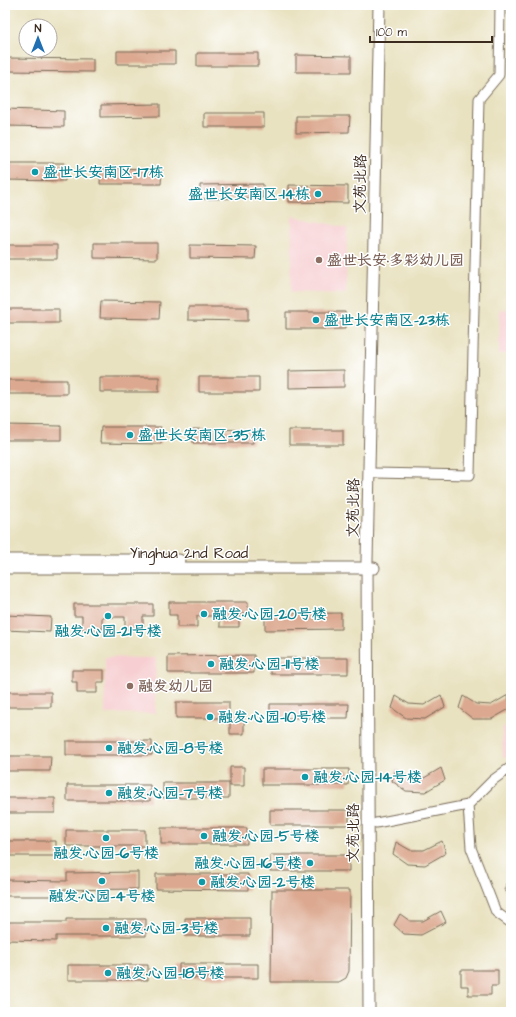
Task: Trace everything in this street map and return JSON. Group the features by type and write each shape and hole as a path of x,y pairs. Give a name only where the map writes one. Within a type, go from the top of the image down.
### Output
{"street":[{"name":"文苑北路","path":"369,1012 370,564 379,5"},
{"name":"文苑北路","path":"376,1012 376,823 370,564 375,473 385,5"},
{"path":"375,473 470,475 479,99 499,75 500,5"},
{"name":"Yinghua 2nd Road","path":"5,560 370,564"},
{"name":"Yinghua 2nd Road","path":"5,568 370,564"},
{"path":"376,823 468,805 493,780 511,767"},
{"path":"468,805 471,848 496,912 511,923"}],"shaded area":[{"name":"盛世长安·多彩幼儿园","path":"292,216 347,228 346,294 291,292"},
{"path":"500,309 511,310 511,354 499,354"},
{"name":"融发幼儿园","path":"105,657 156,658 155,713 105,714"},
{"path":"511,723 511,756 503,758 502,729"}],"building":[{"path":"117,51 175,51 175,64 117,64"},
{"path":"197,53 258,53 258,66 197,66"},
{"path":"296,55 351,56 351,72 296,72"},
{"path":"5,58 93,59 93,72 5,71"},
{"path":"160,104 160,116 101,117 101,105"},
{"path":"5,109 64,111 64,127 5,126"},
{"path":"204,113 264,113 264,127 204,127"},
{"path":"296,116 350,116 349,132 296,133"},
{"name":"盛世长安南区-17栋","path":"5,163 65,163 65,181 5,180"},
{"path":"101,168 162,169 161,184 100,184"},
{"path":"263,184 263,198 200,199 200,185"},
{"name":"盛世长安南区-14栋","path":"289,185 348,186 348,203 289,202"},
{"path":"94,243 157,243 157,259 94,258"},
{"path":"5,245 57,245 57,259 5,259"},
{"path":"190,245 256,246 255,259 190,258"},
{"path":"101,301 160,302 159,319 100,318"},
{"path":"188,307 248,307 248,321 188,320"},
{"path":"5,309 59,309 59,323 5,323"},
{"name":"盛世长安南区-23栋","path":"286,312 345,312 345,329 286,329"},
{"path":"344,370 344,387 289,388 289,371"},
{"path":"100,377 159,377 159,392 100,392"},
{"path":"199,377 259,377 259,392 199,392"},
{"path":"8,380 67,380 67,394 8,394"},
{"path":"5,425 61,426 61,440 5,440"},
{"name":"盛世长安南区-35栋","path":"101,427 161,427 161,444 100,443"},
{"path":"193,429 253,430 253,443 193,443"},
{"path":"289,430 343,430 343,445 289,445"},
{"name":"融发·心园-20号楼","path":"169,602 248,602 248,614 239,614 239,627 220,627 220,616 197,616 197,627 177,627 177,615 169,615"},
{"name":"融发·心园-21号楼","path":"74,604 153,604 153,616 143,616 143,629 125,629 125,617 102,617 102,629 82,629 82,616 74,616"},
{"path":"341,613 341,629 265,630 265,614"},
{"path":"5,615 51,617 50,632 5,630"},
{"name":"融发·心园-11号楼","path":"254,655 254,673 168,673 168,656"},
{"path":"271,658 348,658 348,674 271,674"},
{"path":"72,670 104,670 104,682 97,682 97,693 77,693 77,682 72,682"},
{"path":"5,692 51,692 51,707 5,707"},
{"path":"441,695 445,707 425,719 406,718 392,708 396,696 409,704 424,705"},
{"path":"508,695 511,708 492,719 473,719 459,708 463,696 476,704 491,705"},
{"name":"融发·心园-10号楼","path":"176,702 229,702 229,718 176,718"},
{"path":"270,704 349,704 348,718 270,718"},
{"path":"230,715 244,715 244,734 230,734"},
{"name":"融发·心园-8号楼","path":"66,741 152,741 152,755 66,755"},
{"path":"5,756 51,756 50,771 5,771"},
{"path":"230,767 244,767 244,786 230,786"},
{"path":"441,768 445,780 425,792 406,791 392,781 396,769 409,777 424,778"},
{"name":"融发·心园-14号楼","path":"262,769 349,769 348,785 262,785"},
{"path":"163,783 229,783 229,798 163,798"},
{"name":"融发·心园-7号楼","path":"67,785 150,785 150,801 67,801"},
{"path":"5,798 55,798 55,813 5,813"},
{"path":"270,810 349,810 349,825 270,825"},
{"name":"融发·心园-5号楼","path":"161,828 247,828 247,844 161,844"},
{"name":"融发·心园-6号楼","path":"66,830 145,830 145,846 66,846"},
{"path":"5,841 56,841 56,856 5,856"},
{"path":"442,841 446,853 425,865 407,864 393,854 396,842 410,850 424,850"},
{"name":"融发·心园-16号楼","path":"270,855 349,855 349,871 270,871"},
{"path":"138,872 138,889 56,890 56,896 5,896 5,880 67,881 67,873"},
{"path":"511,873 511,895 504,890"},
{"name":"融发·心园-2号楼","path":"156,874 248,874 248,890 156,889"},
{"path":"272,890 350,890 349,971 346,978 339,982 271,982"},
{"path":"441,911 446,922 421,935 404,934 394,925 400,914 410,921 423,921"},
{"path":"185,918 250,918 250,936 185,936"},
{"path":"66,919 146,919 146,936 56,936 56,941 5,940 5,922 66,922"},
{"path":"179,964 258,964 258,978 179,978"},
{"name":"融发·心园-18号楼","path":"68,965 148,965 148,980 68,980"},
{"path":"461,970 498,970 498,986 491,986 491,995 468,995 468,986 461,986"}],"place":[{"name":"盛世长安南区-17栋","path":"35,172"},
{"name":"盛世长安南区-14栋","path":"318,194"},
{"name":"盛世长安·多彩幼儿园","path":"319,260"},
{"name":"盛世长安南区-23栋","path":"316,320"},
{"name":"盛世长安南区-35栋","path":"130,435"},
{"name":"融发·心园-20号楼","path":"204,614"},
{"name":"融发·心园-21号楼","path":"108,616"},
{"name":"融发·心园-11号楼","path":"211,664"},
{"name":"融发幼儿园","path":"130,686"},
{"name":"融发·心园-10号楼","path":"210,717"},
{"name":"融发·心园-8号楼","path":"109,748"},
{"name":"融发·心园-14号楼","path":"305,777"},
{"name":"融发·心园-7号楼","path":"109,793"},
{"name":"融发·心园-5号楼","path":"204,836"},
{"name":"融发·心园-6号楼","path":"106,838"},
{"name":"融发·心园-16号楼","path":"310,863"},
{"name":"融发·心园-4号楼","path":"102,881"},
{"name":"融发·心园-2号楼","path":"202,882"},
{"name":"融发·心园-3号楼","path":"106,928"},
{"name":"融发·心园-18号楼","path":"108,973"}]}
